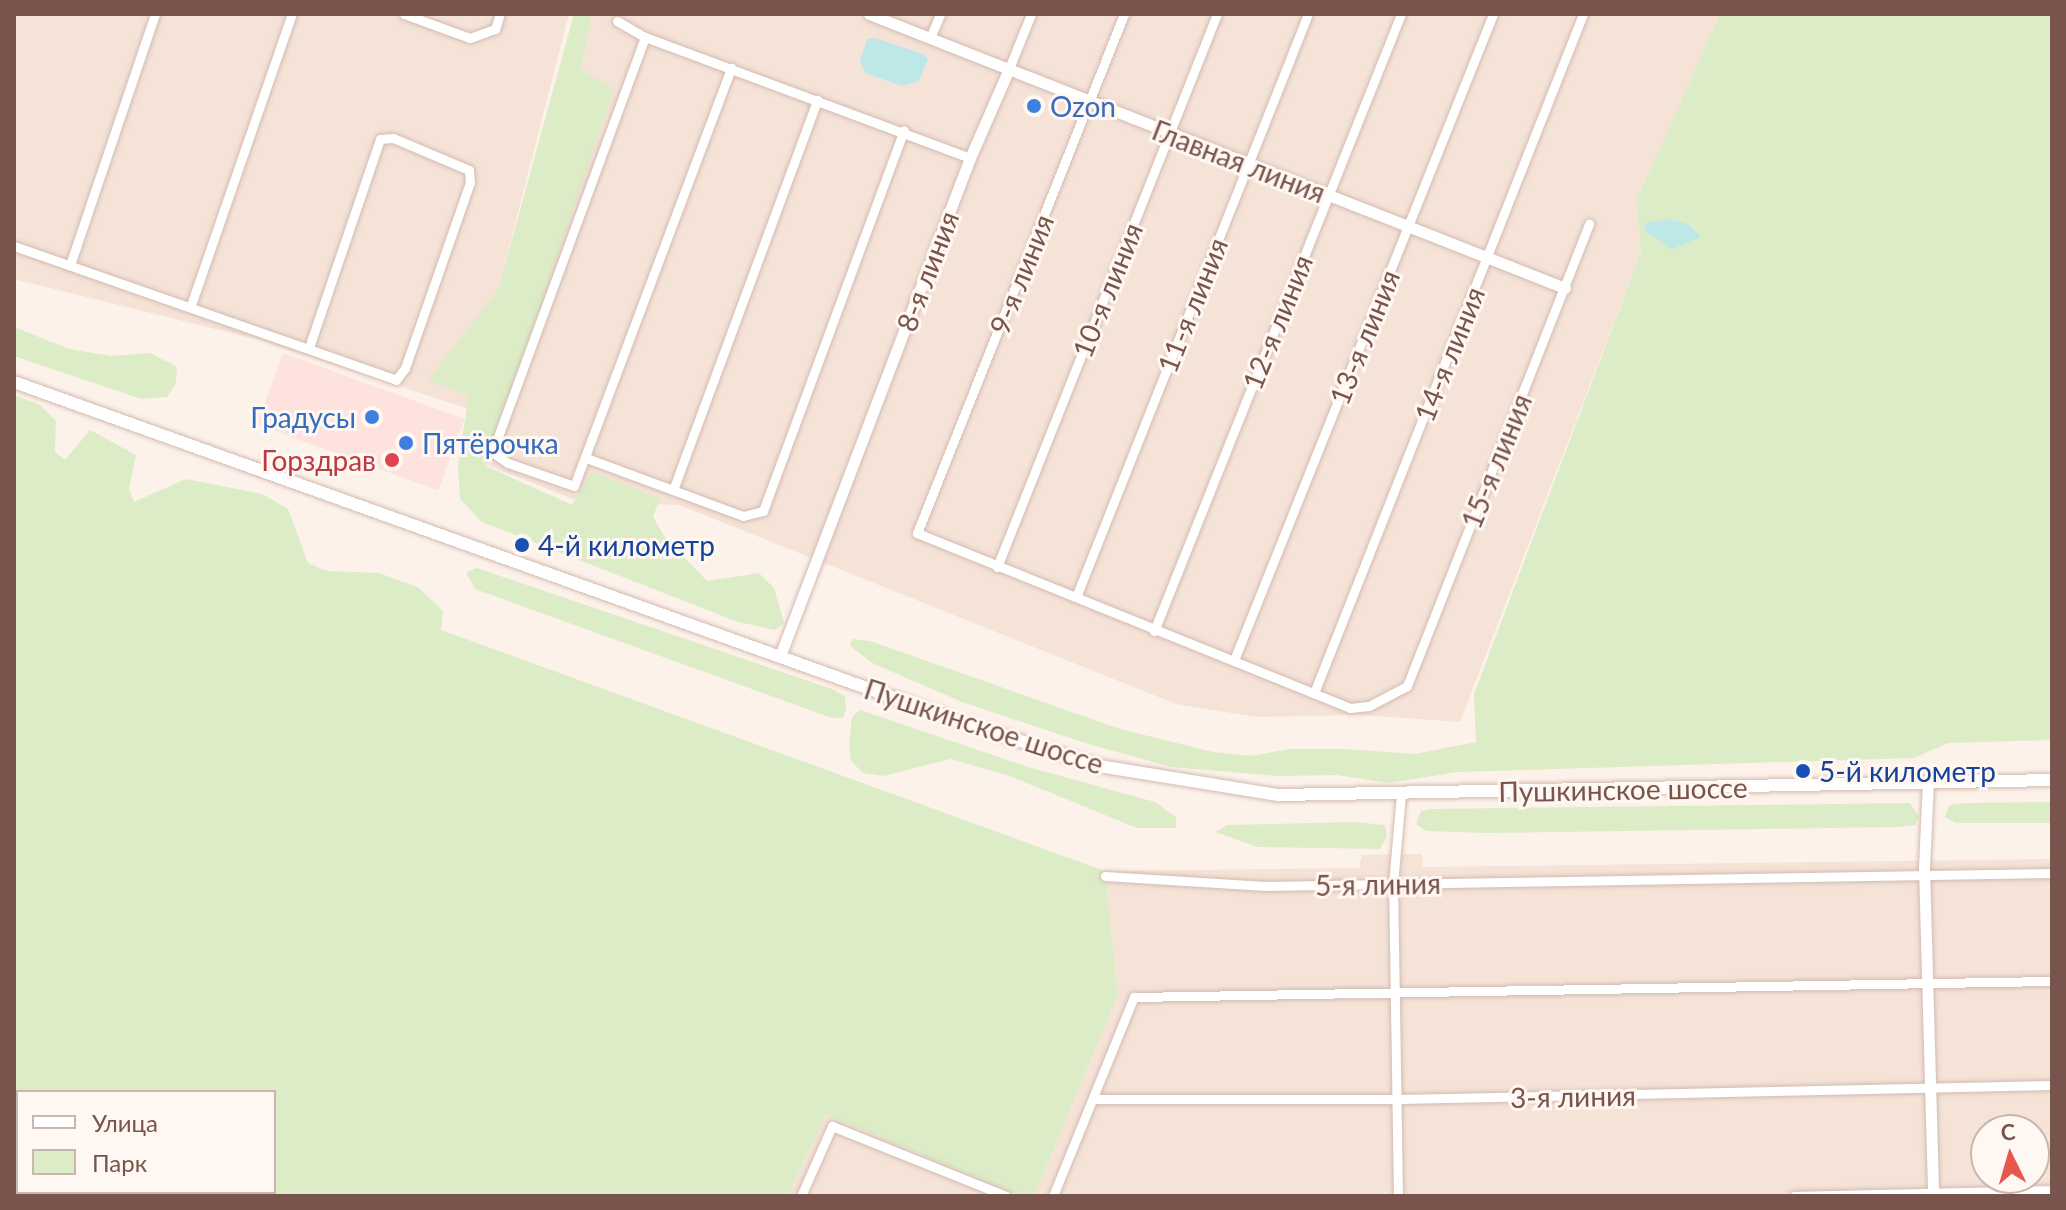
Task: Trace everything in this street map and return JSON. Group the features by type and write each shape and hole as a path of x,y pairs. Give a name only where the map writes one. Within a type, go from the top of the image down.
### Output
{"main road":[{"name":"Пушкинское шоссе","path":"14,382 780,656 1099,766 1279,795 2052,780"}],"street":[{"path":"70,265 155,14"},
{"path":"191,305 292,14"},
{"path":"404,14 470,38 495,29 500,14"},
{"name":"Главная линия","path":"869,14 1089,105 1249,163 1565,288"},
{"path":"930,38 940,14"},
{"name":"8-я линия","path":"780,656 970,158 1031,14"},
{"name":"9-я линия","path":"997,567 917,533 1124,14"},
{"name":"10-я линия","path":"997,567 1217,14"},
{"name":"11-я линия","path":"1076,597 1308,14"},
{"name":"12-я линия","path":"1149,629 1401,14"},
{"name":"13-я линия","path":"1234,660 1493,14"},
{"name":"14-я линия","path":"1314,693 1583,14"},
{"path":"617,21 645,37 904,130 970,158"},
{"path":"645,37 495,444 497,457 574,486 589,459 731,68"},
{"path":"673,490 817,100"},
{"path":"589,459 743,516 763,511 904,130"},
{"path":"14,246 191,305 396,380 405,368 470,182 469,170 458,161 393,138 380,139 309,347"},
{"name":"15-я линия","path":"1314,693 1350,708 1369,706 1407,686 1589,224"},
{"path":"997,567 1314,693"},
{"path":"1928,782 1925,875 1933,1194"},
{"path":"1398,1196 1400,1099 1393,884 1401,794"},
{"name":"5-я линия","path":"1105,876 1209,885 1652,883 2052,873"},
{"path":"1053,1196 1134,997 2052,981"},
{"name":"3-я линия","path":"1094,1099 1400,1099 2052,1085"},
{"path":"801,1196 832,1126 1006,1196"},
{"path":"1794,1196 2052,1190"}],"shaded area":[{"path":"14,14 569,14 498,290 475,411 259,340 14,279"},
{"path":"575,14 1720,14 1636,201 1641,252 1460,722 1360,715 1256,717 1176,704 679,505 580,502 477,461"},
{"path":"283,353 464,419 438,490 257,424"},
{"path":"1422,854 1423,867 2052,859 2052,1196 1034,1196 1118,995 1105,871 1359,868 1362,855"},
{"path":"826,1115 1020,1196 788,1196"}],"green space":[{"path":"574,14 592,14 580,69 614,89 486,466 572,505 592,472 660,498 653,517 666,539 707,581 759,573 774,588 784,623 775,630 738,622 482,522 460,499 458,464 469,395 428,380 498,290"},
{"path":"1720,14 2052,14 2052,740 1948,743 1914,758 1458,772 1388,783 1337,775 1278,776 1171,767 1085,743 962,702 874,664 850,646 852,639 870,641 1120,729 1213,752 1251,756 1290,749 1345,749 1415,754 1476,742 1474,694 1641,252 1636,201"},
{"path":"14,327 69,349 111,356 150,353 177,367 176,383 167,397 141,399 14,356"},
{"path":"14,395 40,405 56,421 55,452 65,460 90,430 136,455 129,489 134,502 186,479 262,494 288,509 308,563 327,571 379,573 419,588 443,611 441,630 1105,871 1118,995 1034,1196 1020,1196 826,1115 788,1196 14,1196"},
{"path":"477,568 832,689 845,696 843,718 832,718 475,589 466,572"},
{"path":"860,710 1028,767 1155,802 1176,817 1176,828 1137,828 1007,775 950,759 884,776 863,773 851,761 849,746 852,717"},
{"path":"2052,802 2052,823 1956,823 1945,817 1949,805"},
{"path":"1910,803 1919,817 1915,825 1899,827 1486,833 1426,831 1416,824 1421,811 1433,809"},
{"path":"1354,822 1385,825 1387,836 1380,849 1257,847 1216,832 1227,825"}],"water":[{"path":"875,38 923,54 928,59 919,81 902,86 865,73 860,61 867,39"},
{"path":"1669,219 1688,224 1701,237 1672,249 1645,231 1646,223"}],"place":[{"name":"Ozon","path":"1034,106"},
{"name":"Градусы","path":"372,417"},
{"name":"Пятёрочка","path":"406,443"},
{"name":"Горздрав","path":"392,460"},
{"name":"4-й километр","path":"522,545"},
{"name":"5-й километр","path":"1803,771"}]}
